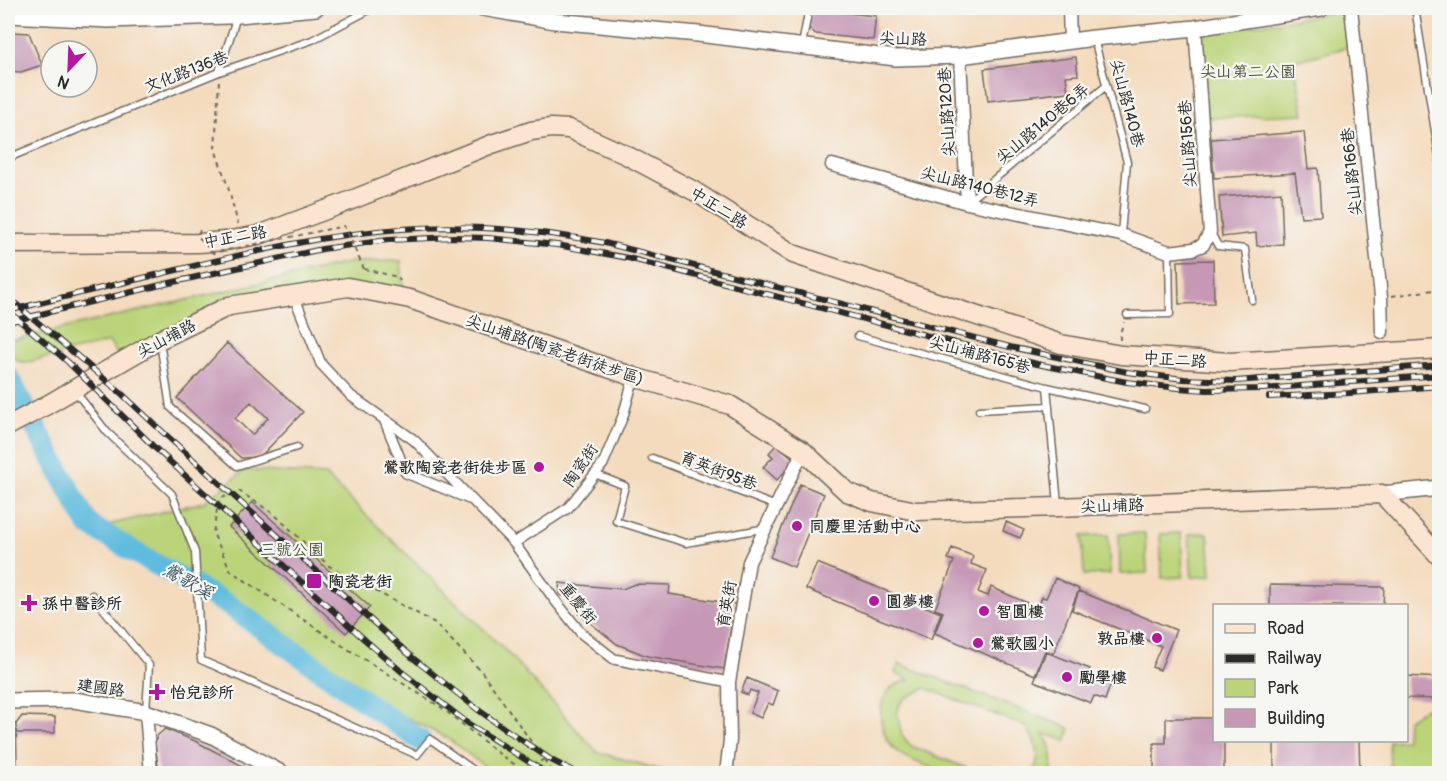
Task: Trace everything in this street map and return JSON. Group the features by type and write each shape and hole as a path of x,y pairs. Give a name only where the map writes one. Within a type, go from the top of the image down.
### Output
{"main road":[{"name":"中正二路","path":"8,244 198,243 259,235 492,144 531,131 560,128 569,129 616,150 694,191 793,254 1061,344 1121,355 1230,362 1440,349"},
{"name":"尖山埔路(陶瓷老街徒步區)","path":"294,296 348,287 399,296 634,377 730,405 803,451"},
{"name":"尖山埔路","path":"8,426 159,340 229,306 294,296"},
{"name":"尖山埔路","path":"803,451 847,492 872,502 916,511 1382,494"},
{"path":"1382,494 1440,557"}],"street":[{"path":"8,15 108,20 181,14 237,15 316,8"},
{"name":"尖山路","path":"483,8 555,21 698,34 896,58 960,56 1094,38 1194,28 1321,8"},
{"path":"1068,8 1070,42"},
{"name":"尖山路166巷","path":"1351,8 1381,297 1382,332"},
{"name":"尖山路156巷","path":"1194,28 1210,232"},
{"name":"尖山路120巷","path":"960,56 967,202"},
{"name":"尖山路140巷12弄","path":"832,165 967,202 1121,235"},
{"path":"1121,235 1169,252 1193,249 1203,245 1210,232"},
{"name":"重慶街","path":"294,296 321,364 351,396 414,440 514,543 581,633 614,659 729,682"},
{"name":"陶瓷街","path":"514,543 568,508 603,464 623,416 634,377"},
{"name":"重慶街","path":"384,419 406,473 472,501"},
{"name":"育英街","path":"726,774 730,740 729,682 749,562 803,451"},
{"name":"尖山埔路","path":"1382,494 1440,488"},
{"name":"建國路","path":"8,701 74,700 146,712 211,735 283,774"},
{"path":"146,712 151,774"},
{"path":"8,728 9,774"}],"lane":[{"name":"文化路136巷","path":"8,158 219,72 312,40 374,8"},
{"path":"802,46 810,8"},
{"path":"1415,8 1440,162"},
{"path":"219,72 237,15"},
{"name":"尖山路140巷","path":"1094,38 1127,162 1121,235"},
{"name":"尖山路140巷6弄","path":"967,202 1106,86"},
{"path":"1210,232 1218,246 1245,249 1252,300"},
{"path":"1127,315 1170,314 1169,252"},
{"name":"尖山埔路165巷","path":"858,336 1047,387 1058,507"},
{"path":"159,340 170,407 237,466 297,447"},
{"path":"1047,387 1145,409"},
{"path":"74,390 107,432 172,494 195,552 201,660 417,755 430,739 479,774"},
{"path":"979,410 1049,406"},
{"name":"育英街95巷","path":"652,458 776,506"},
{"path":"595,474 625,486 615,521 686,543 766,528"},
{"path":"92,595 149,665 146,712"}],"path":[{"path":"219,72 215,148 239,227"},
{"path":"200,230 197,235 213,253 344,226 364,269 398,277"},
{"path":"1381,297 1440,289"},
{"path":"544,759 526,772 502,756 442,708 335,641 231,571 213,533 219,499 239,491 274,514 329,566 435,623 482,672 544,759 552,771 560,774"}],"green space":[{"name":"尖山第二公園","path":"1346,10 1349,47 1294,61 1304,114 1207,118 1199,32"},
{"path":"401,261 403,290 276,295 118,355 109,342 28,362 20,362 8,352 8,341 352,262"},
{"name":"三號公園","path":"245,470 325,475 506,651 597,752 673,773 493,773 447,738 388,708 211,586 103,526 204,502"},
{"path":"1145,533 1147,573 1120,574 1119,534"},
{"path":"1181,533 1183,577 1162,578 1160,534"},
{"path":"1208,533 1211,576 1192,577 1189,534"},
{"path":"1108,535 1110,574 1084,575 1082,536"},
{"path":"899,664 1070,728 1066,741 1044,733 1052,753 1051,773 1030,773 1035,768 1038,757 1027,727 926,688 907,697 900,704 897,714 902,735 911,746 979,773 947,773 899,753 884,732 881,714 884,697 889,690 910,680 895,673"},
{"path":"1440,705 1439,773 1390,773 1389,742 1408,742 1408,719 1424,709"}],"building":[{"path":"811,9 876,16 873,40 816,34 809,29"},
{"path":"12,32 29,33 39,58 39,66 21,72 8,71 8,34"},
{"path":"1076,57 1078,75 1066,76 1068,92 988,101 984,69"},
{"path":"1304,132 1308,169 1318,168 1321,216 1301,217 1295,173 1214,178 1211,139"},
{"path":"1281,192 1283,244 1257,246 1256,233 1222,237 1219,197"},
{"path":"1213,260 1214,303 1179,304 1178,261"},
{"path":"227,343 303,412 260,457 241,458 177,398","holes":["251,402 268,418 252,435 235,418"]},
{"path":"777,444 795,460 777,480 763,467 773,457 769,453"},
{"name":"同慶里活動中心","path":"800,484 824,494 794,567 770,557"},
{"path":"252,502 370,607 346,633 229,527"},
{"path":"1006,522 1024,530 1020,538 1003,531"},
{"name":"智圓樓","path":"952,548 973,556 971,564 987,570 978,592 988,596 991,587 1027,603 1025,610 1035,614 1042,597 1046,598 1055,578 1079,589 1053,654 1045,650 1035,675 935,633 943,612 935,609 954,561 948,559"},
{"name":"圓夢樓","path":"817,563 941,613 931,640 806,589"},
{"path":"559,583 622,589 635,584 670,585 669,594 735,604 724,669 647,656 617,644 579,614 584,608 583,600 560,595"},
{"path":"1270,585 1384,587 1383,604 1270,604"},
{"name":"敦品樓","path":"1079,591 1176,630 1160,670 1152,667 1161,646 1072,610"},
{"name":"勵學樓","path":"1046,652 1090,669 1088,673 1111,683 1105,700 1094,696 1091,703 1034,681"},
{"path":"1408,676 1440,678 1440,699 1408,698"},
{"path":"747,678 778,691 773,705 768,703 761,718 750,713 758,693 750,690 748,695 741,692"},
{"path":"22,716 55,717 55,733 16,733 16,724"},
{"path":"1166,718 1213,718 1213,742 1224,742 1224,774 1154,774 1154,743 1166,743"},
{"path":"165,729 195,741 258,774 194,774 190,772 188,774 159,774 155,743 158,735"},
{"path":"1274,742 1359,742 1360,774 1274,774"}],"waterway":[{"name":"鶯歌溪","path":"8,377 88,524 227,604 420,740"}],"railway":[{"path":"8,311 292,244 374,231 452,227 529,232 605,243 1010,347 1127,372 1184,379 1236,381 1440,365"},
{"path":"8,322 322,249 388,240 488,238 557,245 628,258 1037,364 1127,382 1207,390 1263,389 1440,375"},
{"path":"8,297 122,394 413,658 508,731 553,761 579,774"},
{"path":"14,316 68,362 154,447 402,672 469,724 548,774"},
{"path":"1269,397 1440,386"}],"place":[{"name":"鶯歌陶瓷老街徒步區","path":"539,467"},
{"name":"同慶里活動中心","path":"797,526"},
{"name":"陶瓷老街","path":"314,581"},
{"name":"圓夢樓","path":"874,601"},
{"name":"孫中醫診所","path":"29,603"},
{"name":"智圓樓","path":"984,611"},
{"name":"敦品樓","path":"1157,638"},
{"name":"鶯歌國小","path":"978,643"},
{"name":"勵學樓","path":"1067,677"},
{"name":"怡兒診所","path":"157,692"}]}
